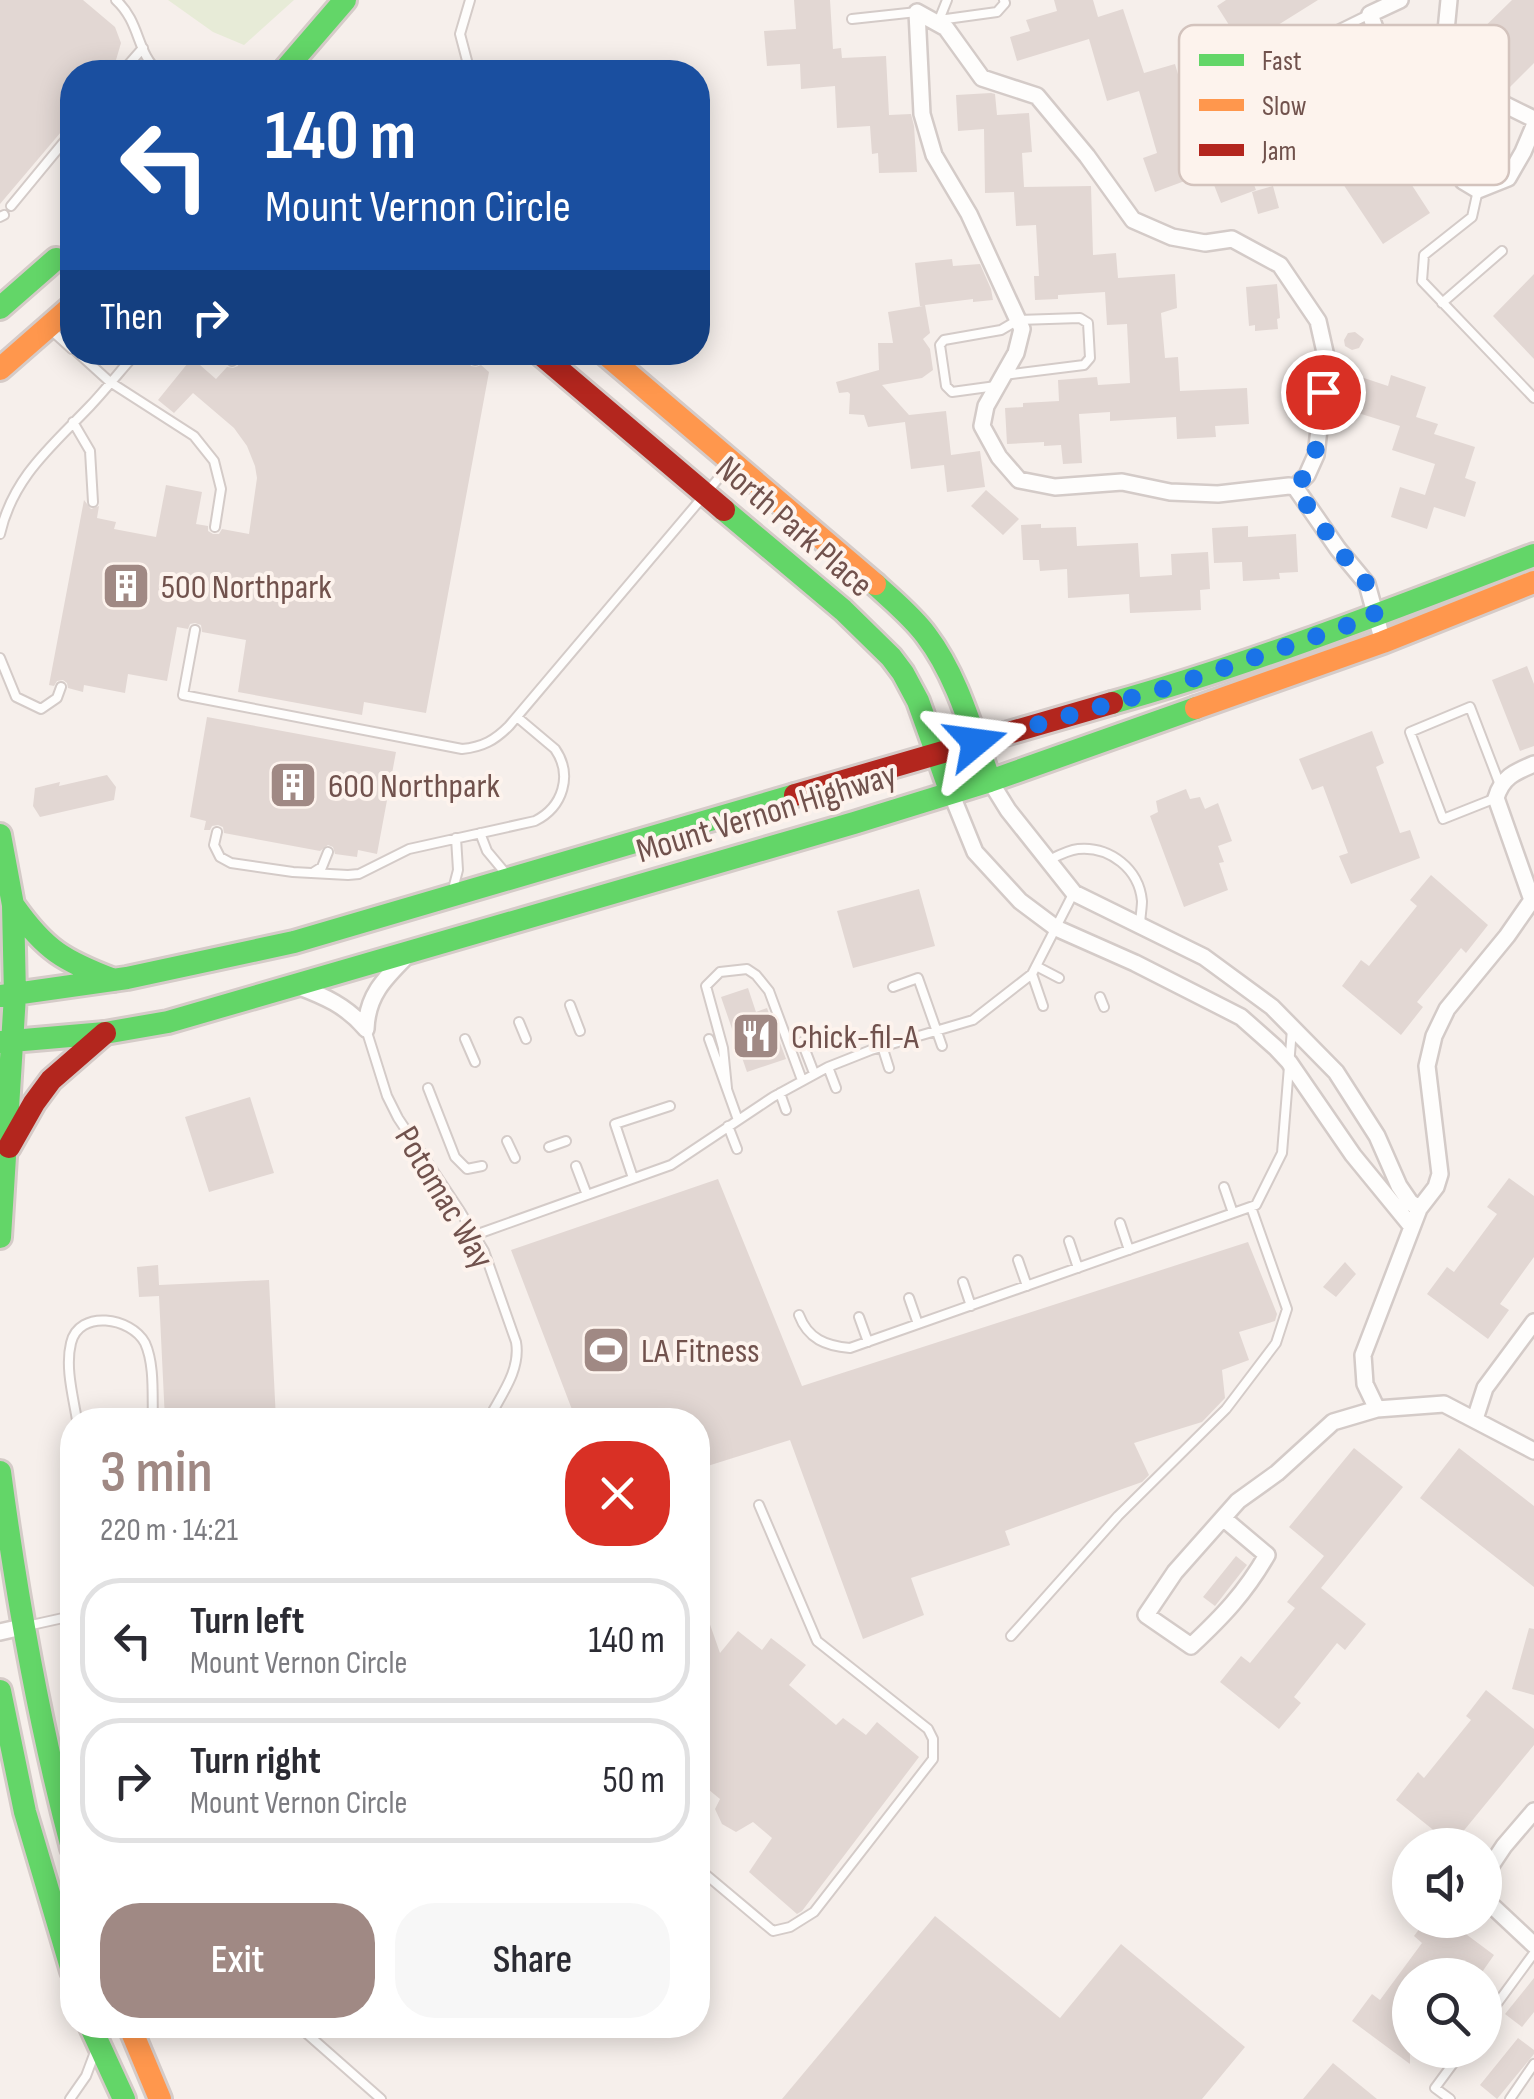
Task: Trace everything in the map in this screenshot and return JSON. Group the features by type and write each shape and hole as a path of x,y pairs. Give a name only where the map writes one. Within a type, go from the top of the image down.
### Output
{"street":[{"path":"293,60 345,0"},
{"path":"1374,25 1370,14 1400,0"},
{"path":"1447,25 1449,0"},
{"path":"1295,488 1307,475 1316,455 1327,361 1318,320 1280,266 1232,239 1205,243 1172,237 1133,220 1037,96 982,78 946,28 917,12 922,114 934,154 968,214 1022,328 1016,353 986,406 982,426 999,457 1018,480 1056,487 1122,482 1170,492 1218,494 1295,488 1367,584 1383,642"},
{"path":"1509,109 1534,122 1509,176"},
{"path":"1470,185 1478,190 1490,185"},
{"path":"1,306 60,256"},
{"path":"0,368 60,316"},
{"name":"North Park Place","path":"553,365 876,642 912,690 951,792"},
{"name":"North Park Place","path":"618,365 891,598 924,632 959,695 990,781"},
{"path":"809,583 839,553"},
{"name":"Mount Vernon Highway","path":"7,996 117,981 242,956 516,879 1166,688 1375,616 1534,555"},
{"name":"Mount Vernon Highway","path":"7,1042 105,1033 168,1022 706,867 990,781 1383,642 1534,582"},
{"path":"1377,1410 1365,1384 1364,1355 1419,1209 1436,1187 1440,1174 1427,1066 1434,1036 1447,1010 1532,900 1498,791 1510,774 1534,764"},
{"path":"990,781 1074,893 1204,958 1272,1007 1336,1072 1377,1136 1399,1186 1419,1209"},
{"path":"951,792 975,852 1020,902 1056,928 1241,1017 1289,1062 1353,1155 1412,1227"},
{"path":"0,834 12,905 0,1236"},
{"path":"12,905 50,950 74,965 117,981"},
{"path":"366,1029 367,1010 374,992 411,952"},
{"path":"297,986 330,999 366,1029"},
{"path":"4,1154 50,1080 105,1033"},
{"path":"1475,1419 1486,1388 1534,1322"},
{"path":"1223,1518 1267,1554 1249,1586 1190,1646 1146,1616 1175,1572 1238,1501 1277,1473 1334,1422 1377,1410 1444,1404 1534,1452"},
{"path":"0,1472 11,1629 60,1802"},
{"path":"0,1692 25,1812 60,1930"},
{"path":"1534,1811 1488,1870 1486,1900 1534,1945"},
{"path":"96,2038 124,2099"},
{"path":"134,2038 160,2099"}],"lane":[{"path":"116,0 130,16 148,60"},
{"path":"467,60 460,34 470,0"},
{"path":"938,22 947,0"},
{"path":"938,22 998,12 1004,0"},
{"path":"852,19 917,12"},
{"path":"1348,25 1370,14"},
{"path":"132,60 142,48"},
{"path":"11,206 60,147"},
{"path":"1478,190 1472,218 1424,255 1422,280 1534,398"},
{"path":"1442,303 1502,251"},
{"path":"1080,318 1088,323 1090,358 1084,365 999,381 952,392 946,386 940,344 944,340 1001,330 1018,320 1080,318"},
{"path":"47,327 60,339"},
{"path":"90,365 194,436 214,460 221,489 215,528"},
{"path":"0,534 20,482 125,365"},
{"path":"74,422 90,452 94,502"},
{"path":"195,630 183,695 462,749 482,746 517,717 732,462"},
{"path":"0,658 16,697 41,709 57,698 61,687"},
{"path":"1470,707 1498,791 1443,819 1410,732 1470,707"},
{"path":"218,832 214,845 220,857 231,863 359,874 408,849 543,818 562,794 564,770 560,755 517,717"},
{"path":"480,833 492,859 516,879"},
{"path":"448,898 458,870 456,838"},
{"path":"1048,861 1077,849 1098,850 1121,860 1136,880 1142,901 1140,926"},
{"path":"314,873 322,867 328,852"},
{"path":"475,1235 671,1165 780,1093 828,1067 882,1046 973,1020 1034,971 1074,893"},
{"path":"727,1088 726,1062 706,986 720,972 734,969 748,968 769,991 802,1080"},
{"path":"1034,971 1059,978"},
{"path":"1034,971 1043,1006"},
{"path":"894,987 918,978 942,1046"},
{"path":"1100,997 1104,1007"},
{"path":"570,1006 580,1031"},
{"path":"986,1010 991,1023"},
{"path":"519,1022 526,1039"},
{"name":"Potomac Way","path":"366,1029 398,1118 484,1251 518,1354 517,1366 494,1408"},
{"path":"799,1315 804,1328 829,1346 850,1348 1256,1205 1282,1154 1292,1029"},
{"path":"465,1039 475,1062"},
{"path":"710,1039 738,1120"},
{"path":"802,1042 814,1074"},
{"path":"882,1046 889,1068"},
{"path":"828,1067 836,1088"},
{"path":"428,1088 455,1157 467,1169 482,1166"},
{"path":"780,1093 786,1110"},
{"path":"633,1178 615,1124 670,1106"},
{"path":"728,1126 737,1150"},
{"path":"506,1141 515,1158"},
{"path":"549,1147 566,1141"},
{"path":"576,1166 587,1195"},
{"path":"1224,1188 1233,1214"},
{"path":"1011,1636 1118,1516 1226,1409 1276,1343 1287,1309 1251,1207"},
{"path":"1120,1222 1129,1250"},
{"path":"1068,1241 1078,1268"},
{"path":"1018,1260 1027,1286"},
{"path":"962,1282 971,1306"},
{"path":"909,1298 918,1324"},
{"path":"860,1317 868,1342"},
{"path":"75,1408 68,1357 72,1338 84,1326 112,1320 144,1341 150,1362 152,1408"},
{"path":"710,1878 773,1930 790,1927 814,1912 933,1759 933,1740 928,1729 816,1641 759,1505"},
{"path":"11,1629 60,1619"},
{"path":"1502,1997 1534,1953"},
{"path":"70,2099 86,2076 93,2038"},
{"path":"313,2038 381,2099"},
{"path":"1510,2099 1534,2064"},
{"path":"1449,2068 1435,2088 1450,2099"}],"green space":[{"path":"168,0 294,0 244,45 213,32"}],"building":[{"path":"0,0 83,0 115,27 121,43 116,60 60,60 60,133 0,204"},
{"path":"794,0 830,0 833,49 841,48 842,58 886,56 889,115 911,114 917,172 879,173 878,153 872,154 870,126 837,128 835,86 801,89 800,64 767,66 764,31 796,29"},
{"path":"1054,0 1093,0 1098,17 1123,9 1144,73 1175,64 1179,78 1179,183 1155,192 1143,158 1157,153 1139,91 1107,101 1089,39 1017,61 1010,37 1030,31 1026,20 1057,11"},
{"path":"1226,0 1318,0 1278,25 1229,25 1217,6"},
{"path":"1512,0 1534,0 1534,63 1509,88 1509,25 1486,25"},
{"path":"995,94 997,115 1029,113 1032,152 1022,153 1024,187 1091,186 1093,255 1116,253 1118,278 1175,274 1177,308 1161,313 1165,358 1178,357 1180,391 1247,388 1249,424 1215,426 1216,437 1177,439 1176,417 1110,421 1110,412 1079,414 1082,463 1063,464 1061,445 1007,444 1005,408 1059,401 1058,380 1097,377 1098,385 1130,383 1127,324 1107,325 1105,292 1035,300 1034,276 1039,276 1036,225 1016,226 1014,192 985,193 984,129 958,131 956,95"},
{"path":"1214,185 1254,185 1256,190 1221,203"},
{"path":"1344,185 1412,185 1430,213 1383,244"},
{"path":"1273,186 1279,208 1258,214 1252,192"},
{"path":"952,259 953,266 980,264 993,300 925,305 930,333 923,339 930,349 933,370 922,378 882,385 909,415 946,411 951,455 980,451 985,487 947,492 944,465 911,469 905,422 868,427 864,415 849,414 850,394 839,393 836,382 879,370 878,343 893,343 888,312 923,306 915,263"},
{"path":"1534,274 1534,359 1493,316"},
{"path":"1277,284 1278,329 1255,331 1255,325 1249,326 1246,287"},
{"path":"1355,332 1364,339 1359,348 1352,350 1344,340 1348,333"},
{"path":"186,365 200,365 216,379 227,367 481,365 489,372 426,713 364,702 362,715 238,692 246,640 202,632 201,625 195,623 188,629 177,627 167,681 128,674 125,693 84,685 83,692 68,688 63,680 49,685 84,500 91,509 99,506 97,518 116,522 114,529 156,537 166,485 202,492 196,524 208,526 213,534 222,529 249,534 257,478 247,446 234,428 193,393 174,413 158,400"},
{"path":"1352,374 1388,386 1391,375 1426,387 1416,417 1438,424 1434,434 1475,447 1465,478 1476,482 1465,517 1434,507 1427,529 1391,517 1400,487 1425,495 1435,464 1392,450 1400,426 1342,408"},
{"path":"986,490 1019,519 1003,535 971,506"},
{"path":"1041,524 1041,528 1076,527 1077,546 1138,543 1140,577 1172,575 1171,554 1208,552 1210,589 1200,590 1201,610 1130,613 1129,594 1068,598 1067,569 1040,571 1039,560 1023,560 1021,525"},
{"path":"1248,526 1248,537 1296,534 1298,572 1279,573 1280,579 1243,581 1242,562 1214,563 1212,528"},
{"path":"1527,666 1534,684 1534,746 1520,751 1492,680"},
{"name":"600 Northpark","path":"207,717 396,752 377,854 358,850 357,857 335,854 328,845 320,851 224,833 218,825 204,830 206,821 190,817"},
{"path":"1372,731 1384,763 1376,767 1400,833 1410,830 1420,858 1351,884 1339,856 1348,853 1323,786 1312,790 1299,759"},
{"path":"107,775 116,787 114,800 40,817 33,806 35,788"},
{"path":"1186,789 1190,799 1200,797 1205,809 1218,803 1232,841 1218,846 1228,890 1184,907 1150,816 1158,812 1156,801"},
{"path":"1431,875 1488,925 1466,953 1461,948 1417,1002 1423,1007 1401,1035 1342,986 1361,960 1369,966 1417,906 1410,900"},
{"path":"919,889 935,946 853,968 837,911"},
{"name":"Chick-fil-A","path":"748,988 756,1012 767,1008 786,1059 747,1072 721,997"},
{"path":"250,1097 274,1173 209,1192 185,1117"},
{"path":"1509,1178 1534,1196 1534,1257 1500,1304 1509,1310 1488,1339 1427,1294 1447,1267 1454,1272 1497,1214 1487,1207"},
{"path":"718,1179 802,1386 1248,1242 1277,1314 1275,1321 1239,1332 1249,1360 1222,1370 1225,1398 1202,1422 1134,1443 1149,1475 1142,1482 1005,1531 1010,1545 911,1578 924,1615 863,1639 790,1440 710,1465 710,1408 571,1408 511,1250"},
{"path":"1345,1262 1356,1274 1336,1297 1323,1287"},
{"path":"158,1265 159,1285 269,1280 275,1408 164,1408 159,1296 139,1297 137,1267"},
{"path":"1354,1448 1403,1487 1321,1588 1366,1624 1345,1650 1337,1643 1294,1697 1301,1703 1279,1729 1220,1682 1241,1656 1250,1663 1295,1608 1287,1602 1324,1556 1289,1527"},
{"path":"1459,1448 1534,1506 1534,1587 1420,1498"},
{"path":"1236,1556 1247,1565 1215,1606 1203,1597"},
{"path":"710,1624 720,1653 738,1631 762,1650 771,1638 806,1665 789,1685 836,1725 843,1718 866,1735 877,1722 919,1757 797,1914 749,1872 772,1838 753,1822 736,1832 722,1824 715,1809 720,1799 710,1791"},
{"path":"1529,1628 1534,1629 1534,1695 1512,1689"},
{"path":"1486,1690 1534,1729 1534,1745 1466,1828 1431,1828 1396,1800 1418,1772 1424,1778 1471,1720 1466,1716"},
{"path":"935,1916 1060,2018 1121,1944 1245,2047 1202,2099 782,2099"},
{"path":"1416,1938 1471,1938 1494,1955 1411,1958 1422,1943"},
{"path":"1534,1978 1534,2012 1522,2027 1505,2014"},
{"path":"1392,1984 1392,2051 1352,2021 1372,1994 1380,2000"},
{"path":"1518,2038 1534,2050 1497,2099 1480,2085 1494,2068 1502,2068 1502,2058"},
{"path":"1333,2063 1377,2099 1303,2099"}],"traffic: fast":[{"path":"293,60 345,0"},
{"path":"0,308 56,259"},
{"path":"724,510 843,610 891,657 918,701 951,793"},
{"path":"1112,703 1272,653 1534,555"},
{"path":"875,584 915,621 937,651 963,705 990,781"},
{"path":"0,1042 105,1033 168,1022 854,823 990,781 1196,708"},
{"path":"0,996 127,978 294,942 795,795"},
{"path":"0,835 13,905 15,995 0,1237"},
{"path":"14,906 57,952 114,980"},
{"path":"0,1472 30,1661 60,1799"},
{"path":"0,1691 25,1812 60,1930"},
{"path":"96,2038 124,2099"}],"traffic: slow":[{"path":"0,369 60,316"},
{"path":"618,365 875,584"},
{"path":"1196,708 1383,642 1534,582"},
{"path":"134,2038 160,2099"}],"traffic: jam":[{"path":"553,365 724,510"},
{"path":"795,795 1112,703"},
{"path":"9,1147 51,1080 105,1033"}],"place":[{"name":"500 Northpark","path":"126,586"},
{"name":"600 Northpark","path":"293,785"},
{"name":"Chick-fil-A","path":"756,1036"},
{"name":"LA Fitness","path":"606,1350"}],"route":[{"path":"976,742 1166,688 1375,616 1367,584 1295,488 1307,475 1316,455 1323,392"}]}
